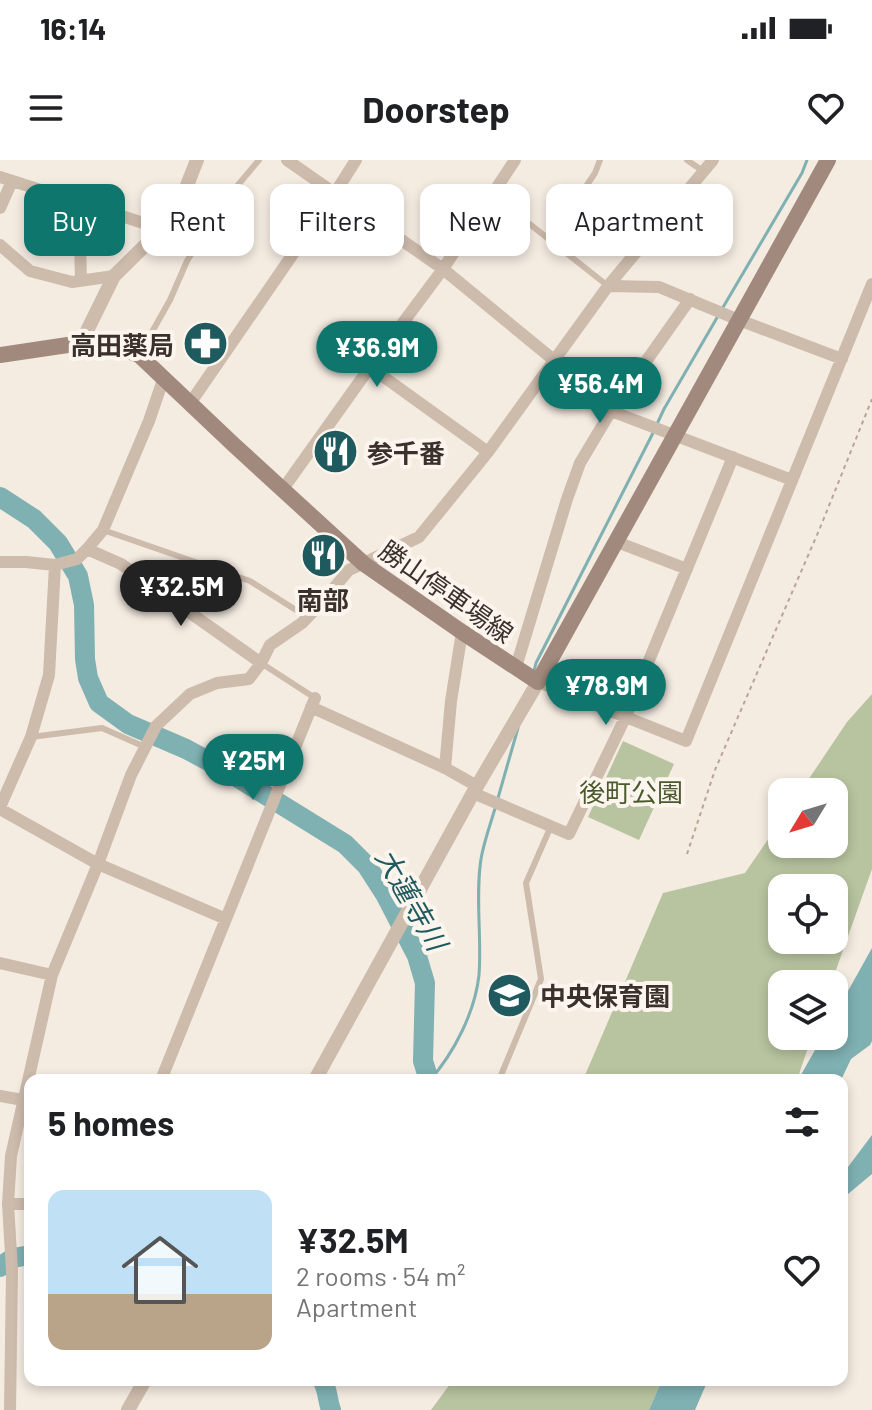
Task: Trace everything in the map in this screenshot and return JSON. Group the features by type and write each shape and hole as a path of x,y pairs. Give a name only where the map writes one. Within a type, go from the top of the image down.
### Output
{"main road":[{"path":"538,682 828,160"},
{"name":"勝山停車場線","path":"0,355 81,343 115,346 139,355 364,564 538,682"}],"street":[{"path":"188,184 197,160"},
{"path":"287,160 322,184"},
{"path":"341,184 356,160"},
{"path":"500,184 515,160"},
{"path":"29,1074 52,975 131,775 156,726 190,694 217,683 249,679 270,645 307,617 349,570 419,537 488,452 608,286 713,160"},
{"path":"0,208 6,179"},
{"path":"404,242 443,269 611,411 792,480"},
{"path":"0,245 30,271 72,282 114,276"},
{"path":"81,343 114,276 141,250"},
{"path":"80,256 81,280"},
{"path":"191,402 292,256"},
{"path":"283,489 452,256"},
{"path":"318,1074 475,789 538,682 686,741 872,284"},
{"path":"608,286 659,287 842,359"},
{"path":"516,667 580,463 611,411 690,299"},
{"path":"370,367 488,452"},
{"path":"0,562 55,565 77,559 87,549 103,530 164,377"},
{"path":"163,1074 313,702 445,768 475,789 569,834 626,716 733,457"},
{"path":"617,542 687,569"},
{"path":"87,549 121,564 261,663"},
{"path":"55,565 49,675 31,737 0,808 98,864 226,919"},
{"path":"445,768 462,632"},
{"path":"0,963 52,975"},
{"path":"0,1096 23,1100"},
{"path":"10,1410 12,1271 8,1209 11,1156 24,1096"},
{"path":"8,1209 24,1205"},
{"path":"128,1410 142,1386"}],"lane":[{"path":"139,355 170,300 187,261 222,204 259,160"},
{"path":"588,184 600,160"},
{"path":"687,160 703,171"},
{"path":"530,224 546,237"},
{"path":"570,256 608,286"},
{"path":"103,530 250,581 307,617"},
{"path":"261,663 313,702"},
{"path":"31,737 102,728 145,747"},
{"path":"501,1074 541,979 526,883 551,826"}],"path":[{"path":"687,854 715,770 872,399"}],"green space":[{"path":"872,694 872,869 848,936 848,874 768,874 768,954 842,954 836,970 768,970 768,1050 807,1050 799,1074 586,1074 663,893 745,873 768,839 768,858 848,858 848,778 809,778 847,722"},
{"name":"後町公園","path":"623,741 674,764 639,840 588,817"},
{"path":"449,1386 659,1386 649,1410 431,1410"}],"water":[{"path":"872,948 870,1045 851,1059 844,1074 801,1074 815,1050 848,1050 848,991"},
{"path":"872,1135 872,1174 848,1194 848,1167"},
{"path":"659,1386 705,1386 695,1410 649,1410"}],"waterway":[{"path":"722,309 807,160"},
{"path":"657,424 718,316"},
{"path":"534,671 654,431"},
{"name":"大蓮寺川","path":"0,497 34,519 58,543 78,576 84,605 88,678 99,703 128,724 227,771 345,844 367,866 417,956 425,983 423,1061 427,1074"},
{"path":"498,798 518,728"},
{"path":"434,1074 462,1031 477,989 480,961 479,873 496,805"},
{"path":"0,1267 13,1258 24,1256"},
{"path":"325,1386 331,1410"}],"place":[{"name":"高田薬局","path":"205,344"},
{"name":"参千番","path":"336,452"},
{"name":"南部","path":"323,556"},
{"name":"中央保育園","path":"509,995"}]}
